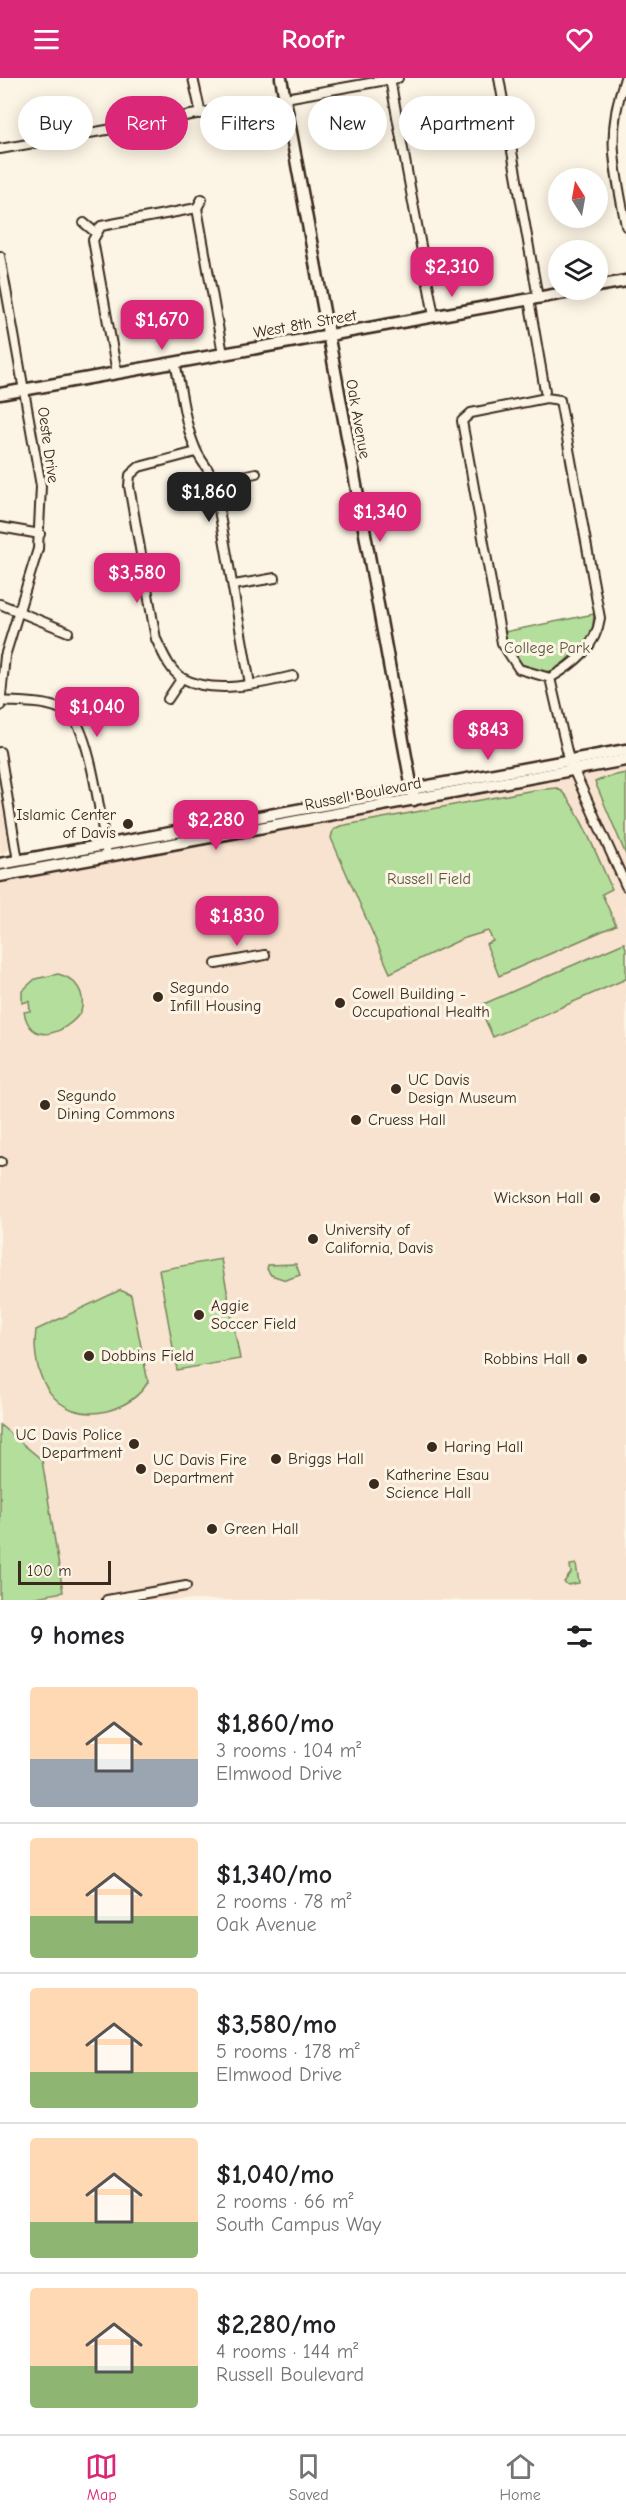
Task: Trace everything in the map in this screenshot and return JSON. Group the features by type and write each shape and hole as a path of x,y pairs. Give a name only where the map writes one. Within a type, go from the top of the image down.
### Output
{"street":[{"path":"193,78 200,110"},
{"name":"Oak Avenue","path":"281,78 284,96"},
{"path":"499,78 545,391"},
{"path":"626,78 616,104 612,132 614,160 626,226"},
{"path":"296,96 394,79 434,316"},
{"path":"0,149 200,114"},
{"name":"Oak Avenue","path":"294,150 413,795"},
{"path":"202,199 197,208 224,354"},
{"path":"117,373 93,240 96,233 101,226 197,208"},
{"path":"84,223 96,233"},
{"name":"Oeste Drive","path":"0,256 41,486 38,549 5,656 0,706"},
{"path":"608,284 626,281"},
{"name":"West 8th Street","path":"0,394 548,296"},
{"path":"175,363 189,432 196,452 209,468 214,482 250,684"},
{"path":"546,398 560,400 600,618 598,631 587,648 571,666 550,678 519,669 502,643 462,422 471,413 546,398"},
{"path":"196,452 139,467 130,475 129,486 156,639 164,656 182,678 206,685 250,684 293,676"},
{"path":"214,482 256,473"},
{"path":"0,527 40,534"},
{"path":"234,585 275,578"},
{"path":"0,604 68,632"},
{"path":"168,699 182,678"},
{"path":"550,678 572,764 626,886"},
{"path":"0,701 50,705 72,716 84,735 106,851"},
{"name":"Russell Boulevard","path":"0,864 106,851 320,818 413,795 572,764 626,750"},
{"path":"0,752 18,861"},
{"name":"Russell Boulevard","path":"572,764 626,760"},
{"name":"Russell Boulevard","path":"0,876 106,851 341,803 413,795"},
{"path":"320,818 323,812 339,808 341,803"},
{"path":"216,964 265,955"},
{"path":"107,1600 186,1586"}],"shaded area":[{"name":"University of California, Davis","path":"626,764 626,1600 0,1600 0,878"},
{"path":"0,796 9,846 7,852 0,853"}],"green space":[{"name":"College Park","path":"594,614 592,635 556,670 544,672 520,665 504,632"},
{"path":"626,773 626,855 595,782"},
{"name":"Russell Field","path":"557,788 564,794 580,818 612,889 602,894 616,925 499,976 486,944 493,941 488,931 462,939 390,973 331,838 333,830 340,826 534,790"},
{"path":"624,943 626,979 493,1037 479,1006"},
{"path":"58,974 70,979 78,987 82,999 81,1012 75,1020 58,1031 41,1033 34,1030 28,1023 24,1012 30,1011 29,1001 22,1003 22,991 35,979"},
{"name":"Aggie Soccer Field","path":"221,1259 240,1359 177,1370 159,1270"},
{"path":"296,1264 300,1275 286,1280 271,1275 267,1269 268,1265"},
{"name":"Dobbins Field","path":"120,1290 131,1295 148,1382 126,1404 114,1409 88,1413 73,1410 60,1403 49,1392 42,1379 35,1347 36,1330"},
{"path":"0,1425 42,1460 63,1592 21,1600 0,1600"},
{"path":"576,1564 579,1583 568,1585 564,1582 571,1573 570,1565"}],"place":[{"name":"Islamic Center of Davis","path":"128,824"},
{"name":"Segundo Infill Housing","path":"158,997"},
{"name":"Cowell Building - Occupational Health","path":"340,1003"},
{"name":"UC Davis Design Museum","path":"396,1089"},
{"name":"Segundo Dining Commons","path":"45,1105"},
{"name":"Cruess Hall","path":"356,1120"},
{"name":"Wickson Hall","path":"595,1198"},
{"name":"University of California, Davis","path":"313,1239"},
{"name":"Aggie Soccer Field","path":"199,1315"},
{"name":"Dobbins Field","path":"89,1356"},
{"name":"Robbins Hall","path":"582,1359"},
{"name":"UC Davis Police Department","path":"134,1444"},
{"name":"Haring Hall","path":"432,1447"},
{"name":"Briggs Hall","path":"276,1459"},
{"name":"UC Davis Fire Department","path":"141,1469"},
{"name":"Katherine Esau Science Hall","path":"374,1484"},
{"name":"Green Hall","path":"212,1529"}]}
